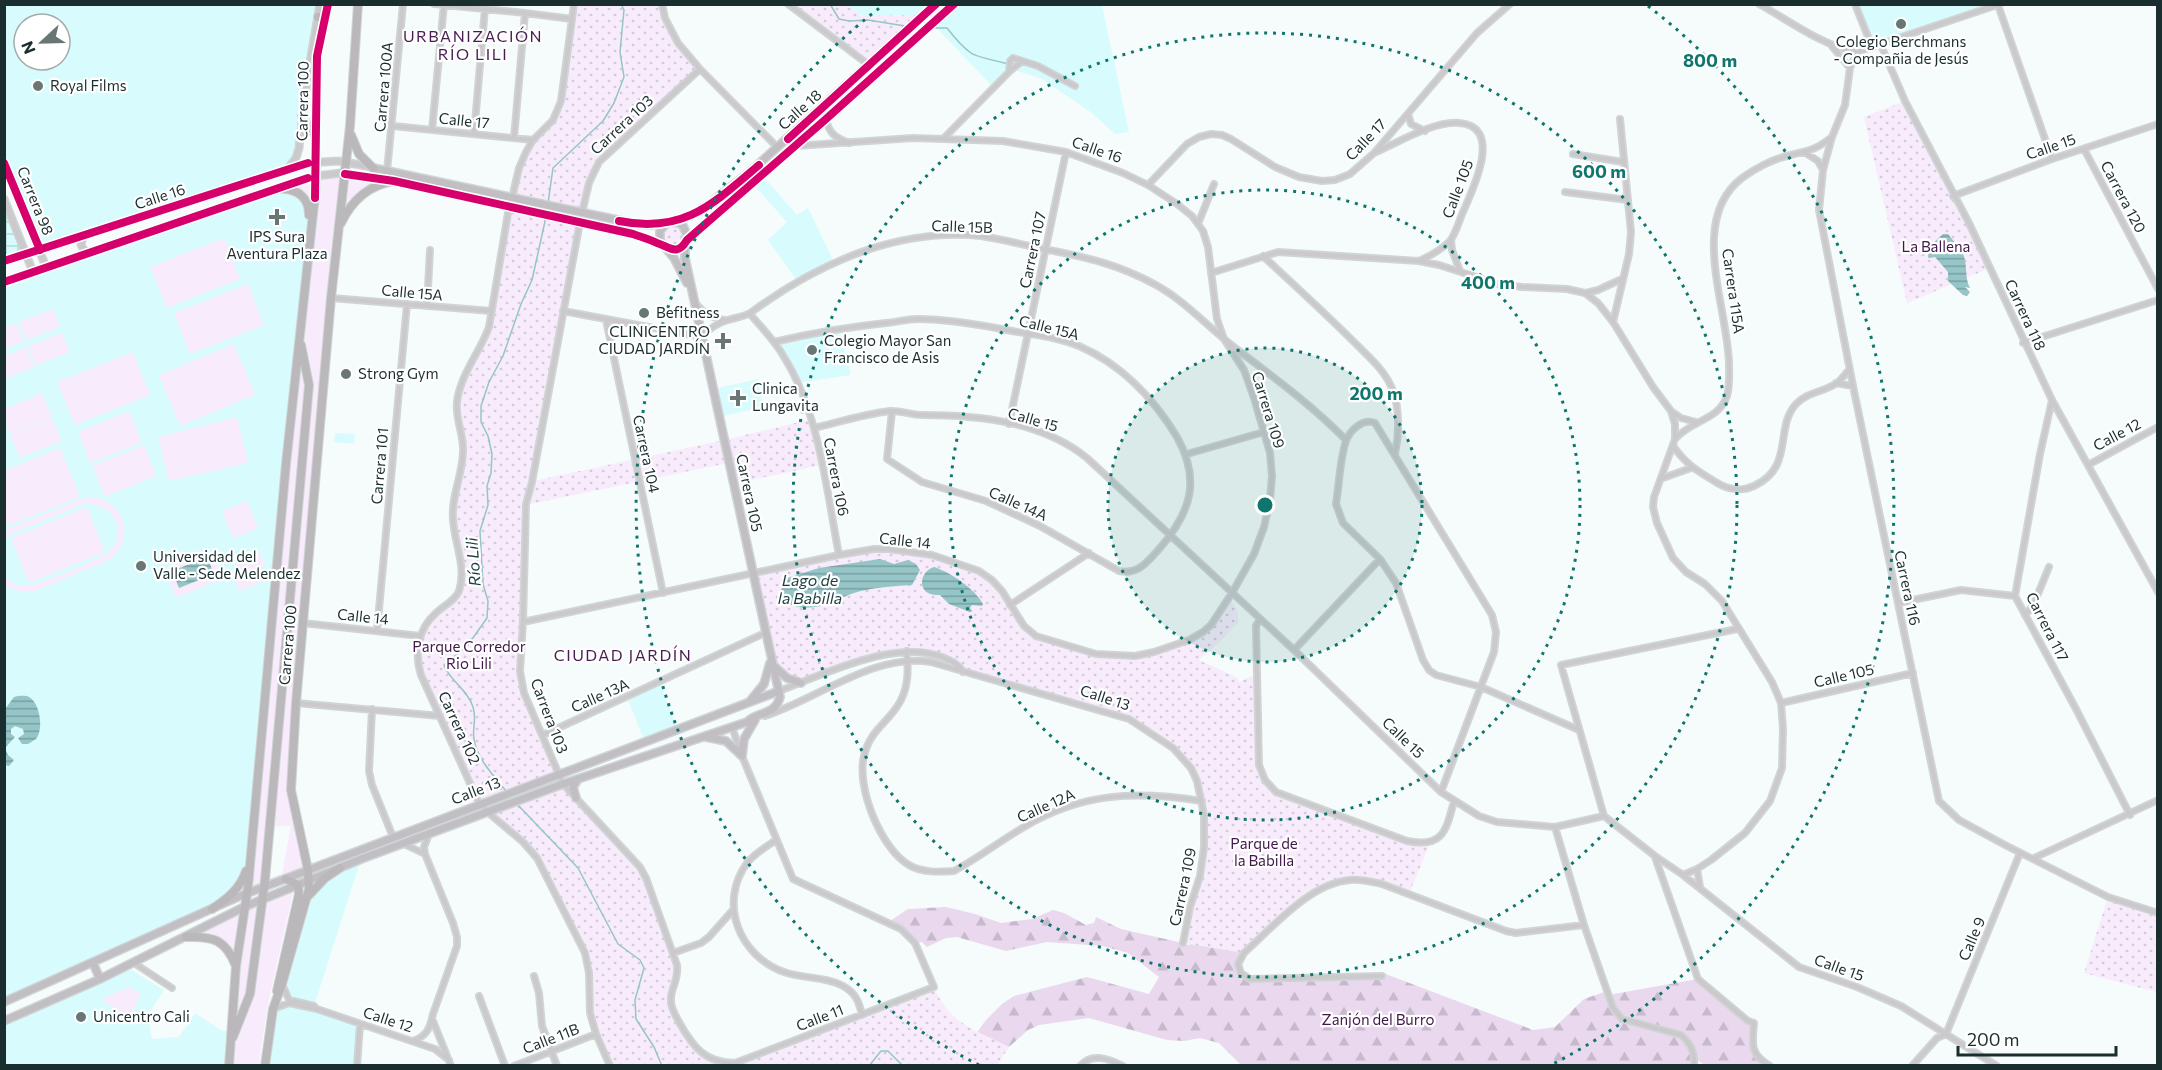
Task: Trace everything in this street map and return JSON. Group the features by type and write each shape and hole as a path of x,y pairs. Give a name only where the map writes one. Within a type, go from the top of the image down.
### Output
{"main road":[{"name":"Carrera 100","path":"229,1065 236,966 247,894 284,487 316,176 317,56 321,17 328,4"},
{"name":"Carrera 100","path":"265,1065 273,1009 308,897 308,870 291,790 296,703 331,298 350,126 358,4"},
{"name":"Calle 18","path":"672,222 690,216 711,203 778,148 936,4"},
{"name":"Calle 18","path":"686,242 954,4"},
{"path":"302,116 316,138"},
{"path":"350,126 357,151 373,168"},
{"name":"Calle 16","path":"373,168 636,224 652,225 672,222"},
{"path":"338,230 349,207 360,196 377,185 393,181"},
{"name":"Calle 16","path":"393,181 633,234 663,245"},
{"path":"282,189 296,191 307,201 309,246"},
{"path":"672,222 679,223 686,230 686,242 675,250 663,245 659,238 660,231 664,225 672,222"},
{"name":"Carrera 105","path":"686,242 685,258 779,691"},
{"name":"Carrera 105","path":"663,245 680,268 694,299"},
{"path":"230,1044 250,994 270,829 309,385 300,342"},
{"path":"771,661 780,673 801,683"},
{"path":"748,703 764,684 771,661"},
{"path":"747,722 752,717 775,708 779,700 779,691"},
{"name":"Calle 13","path":"4,1002 264,887 779,691"},
{"path":"732,710 730,721 732,727"},
{"path":"742,756 747,731 757,719"},
{"name":"Calle 13","path":"4,1021 100,980 244,907 309,880 564,784 757,719"},
{"path":"701,738 712,737 726,741 742,756"},
{"path":"576,798 573,787 578,779"},
{"path":"212,909 238,887 244,877 251,852"},
{"path":"308,897 325,878 340,868"},
{"path":"276,998 277,983 299,894 298,885 286,879"},
{"path":"186,937 219,941 231,953 236,966"},
{"path":"93,963 100,980"}],"street":[{"name":"Carrera 100","path":"286,171 296,159 299,148 302,116 321,17 320,4"},
{"name":"Carrera 100A","path":"387,171 403,4"},
{"path":"434,4 572,19"},
{"path":"512,198 519,168 533,140 553,120 561,101 574,4"},
{"path":"662,4 671,31 700,69 778,148"},
{"path":"788,4 869,65"},
{"name":"Calle 17","path":"1148,185 1187,144 1199,137 1211,134 1231,139 1275,167 1291,174 1322,181 1335,180 1350,174 1374,153 1477,33 1510,4"},
{"path":"1761,6 1770,4"},
{"path":"1855,4 1872,47"},
{"path":"432,130 444,5"},
{"path":"1761,6 1830,44 1857,52 1999,5 2052,159"},
{"path":"474,134 485,8"},
{"path":"514,138 525,13"},
{"name":"Carrera 118","path":"1880,43 1905,101 1968,221 2052,400 2157,592"},
{"path":"1830,44 1850,68"},
{"name":"Carrera 116","path":"1857,52 1850,68 1845,105 1823,170 1819,210 1849,370 1939,801 1959,820 2020,853 2108,897 2157,913"},
{"path":"1009,71 1010,61 1013,58 1021,63 1038,66 1075,86"},
{"path":"944,138 1009,71 1021,63"},
{"name":"Carrera 103","path":"582,213 592,172 599,162 700,69"},
{"path":"1408,114 1411,124 1425,131"},
{"path":"826,119 831,133 852,144"},
{"path":"1613,322 1629,254 1631,232 1620,119"},
{"name":"Calle 105","path":"1374,153 1448,123 1469,125 1478,132 1483,142 1484,154 1474,187 1451,240 1433,254 1419,261"},
{"name":"Calle 15","path":"1953,196 2052,159 2157,124"},
{"name":"Calle 17","path":"393,126 533,140"},
{"path":"1804,152 1833,137"},
{"name":"Calle 16","path":"795,146 852,144 913,138 1003,141 1066,152 1124,173 1178,204 1203,231 1208,247 1214,308 1224,339"},
{"name":"Carrera 120","path":"2084,149 2157,289"},
{"name":"Carrera 107","path":"1009,424 1066,152"},
{"path":"1804,152 1818,161 1823,170"},
{"name":"Carrera 115A","path":"1675,438 1684,429 1709,418 1720,410 1727,397 1729,347 1714,256 1713,235 1722,202 1742,178 1784,156 1804,152"},
{"path":"1573,154 1623,162"},
{"name":"Calle 16","path":"4,261 316,162 346,162 373,168"},
{"name":"Carrera 98","path":"4,163 46,267"},
{"name":"Calle 16","path":"4,282 316,176 345,174 393,181"},
{"path":"1198,224 1214,184"},
{"path":"1565,192 1629,200"},
{"path":"4,198 8,200 15,213 21,212 22,206"},
{"name":"Carrera 98","path":"4,198 33,272"},
{"path":"420,636 425,625 459,591 461,563 453,513 464,448 457,420 457,404 463,380 483,345 489,327 509,207"},
{"name":"Carrera 103","path":"580,222 526,504 524,622 520,671 524,693 558,775 576,798 640,867 646,878 673,953 678,976 672,993 673,1011 687,1036 703,1054 712,1060"},
{"path":"83,235 81,244 89,253"},
{"name":"Calle 15B","path":"702,337 717,324 750,314 797,281 864,251 893,243 951,236 982,236 1092,258 1125,269 1157,285 1183,303 1224,339"},
{"name":"Calle 105","path":"1451,240 1460,272"},
{"path":"428,306 430,250"},
{"path":"1211,273 1278,252 1419,261 1439,264 1498,284 1567,289 1585,293 1598,303 1613,322 1653,387 1671,411 1675,424 1674,447 1654,497 1653,507 1663,541 1673,558 1686,572 1705,584 1722,601 1737,629 1772,682 1781,703 1782,768 1770,801 1745,833 1697,869 1683,874"},
{"path":"1263,256 1383,371 1393,388 1398,405 1395,454"},
{"path":"1585,293 1612,285 1622,279"},
{"name":"Calle 15A","path":"331,298 491,311"},
{"path":"694,299 705,313 720,320 728,320"},
{"path":"2024,343 2157,300"},
{"name":"Carrera 101","path":"377,631 407,304"},
{"path":"563,311 702,337"},
{"name":"Carrera 106","path":"750,314 774,342 798,383 809,409 839,555"},
{"name":"Calle 15A","path":"774,342 839,328 918,319 990,326 1058,339 1079,346 1109,364 1139,387 1165,417 1186,454 1191,471 1191,490 1188,505 1171,535"},
{"name":"Carrera 104","path":"606,320 663,593"},
{"path":"1224,339 1282,383 1346,440"},
{"name":"Carrera 109","path":"1224,339 1244,370 1270,453 1272,476 1264,527 1254,554 1232,593"},
{"path":"1674,447 1691,468 1724,486 1738,490 1751,487 1764,481 1773,472 1782,453 1789,415 1796,404 1804,397 1836,383 1849,370"},
{"path":"1836,383 1853,386"},
{"name":"Carrera 117","path":"2052,400 2015,596 2130,815"},
{"name":"Calle 15","path":"814,428 892,411 920,415 968,416 1052,435 1070,444 1294,650 1441,792 1454,801 1479,816 1497,822 1555,827 1604,816 1655,856 1683,874 1799,967 1857,987 1901,1006 1997,1065"},
{"name":"Calle 14A","path":"892,411 887,459 904,471 922,482 986,501 1040,526 1119,571 1134,571 1144,566 1171,535"},
{"path":"1671,411 1682,418 1696,422"},
{"path":"1441,792 1481,687 1494,652 1496,632 1492,615 1395,454 1375,423 1371,421 1362,423 1346,440 1336,504 1338,514 1380,560 1396,584 1423,660 1429,670 1436,675 1481,687 1579,730"},
{"name":"Calle 12","path":"2088,465 2157,428"},
{"path":"1186,454 1264,432"},
{"path":"1662,478 1691,468"},
{"name":"Calle 14","path":"524,622 839,555 866,550 890,549 932,555 979,571 1002,591 1024,626 1036,636 1096,654 1135,656 1173,646 1203,632 1211,625 1232,593"},
{"path":"1010,605 1089,553"},
{"path":"1294,650 1380,560"},
{"path":"2025,615 2033,606 2049,567"},
{"path":"2150,579 2157,575"},
{"path":"1898,603 1961,590 2015,596"},
{"path":"1260,619 1256,626 1259,765 1265,780 1276,792 1407,841 1418,843 1430,843 1441,837 1446,829 1454,801"},
{"name":"Calle 14","path":"303,623 420,636"},
{"path":"1604,816 1561,665 1737,629"},
{"name":"Calle 13A","path":"543,735 765,633"},
{"name":"Carrera 102","path":"420,636 418,664 421,675 480,805 523,842 537,858 585,953 589,973 590,1013 596,1034 610,1065"},
{"path":"907,651 907,660"},
{"name":"Calle 13","path":"779,691 887,653 922,651 948,659 958,665 963,672"},
{"name":"Calle 12A","path":"907,660 908,676 903,697 895,710 872,734 863,759 862,772 868,801 880,829 889,846 910,866 925,871 954,871 1025,826 1047,815 1088,801 1147,794 1202,801"},
{"name":"Calle 13","path":"757,719 787,709 858,675 896,661 931,662 1129,719 1173,748 1191,768 1202,801"},
{"name":"Calle 105","path":"1781,703 1913,674"},
{"path":"296,703 372,708 440,716"},
{"path":"372,708 369,771 372,785 393,837"},
{"path":"732,727 776,840 760,850 748,863 739,878 733,895 733,910 739,930 752,953 783,972 830,981 843,986 858,998 862,1015"},
{"path":"2034,858 2130,815 2157,800"},
{"name":"Carrera 109","path":"1183,943 1190,907 1200,876 1204,847 1202,801"},
{"path":"1555,827 1584,925 1613,1008 1622,1019 1681,1035 1693,1050 1694,1065"},
{"path":"413,1041 427,1033 457,946 453,923 425,854 424,847 429,834"},
{"name":"Calle 11","path":"712,1060 735,1063 934,987 920,950 911,938 901,929 793,879 776,840"},
{"path":"404,844 425,854"},
{"name":"Calle 9","path":"1946,1034 2020,853"},
{"path":"1655,856 1698,980 1748,1021 1754,1023 1752,1045 1757,1057 1770,1065"},
{"path":"1697,869 1700,888"},
{"path":"1382,976 1250,979 1241,973 1238,964 1244,953 1306,897 1335,883 1349,880 1365,880 1383,884 1516,933 1584,925"},
{"path":"673,953 701,943 733,910"},
{"path":"134,963 172,988"},
{"path":"534,976 539,993 542,1026 557,1065"},
{"name":"Calle 12","path":"282,984 289,1000 314,1006 317,1009"},
{"path":"479,996 505,1065"},
{"name":"Calle 12","path":"273,1009 289,1003 317,1009 435,1049 450,1063"},
{"path":"432,1018 450,1063"},
{"path":"357,1065 360,1024"},
{"name":"Calle 11B","path":"514,1065 596,1034"},
{"path":"1912,1065 1937,1038 1946,1034"},
{"path":"1080,1065 1093,1058 1109,1058 1123,1065"}],"shaded area":[{"path":"4,5 320,5 299,148 286,171 40,250 5,163"},
{"path":"847,5 936,5 925,15 862,16"},
{"path":"954,5 1102,5 1129,132 1115,134 1092,113 1042,79 1011,69 992,86 932,23"},
{"name":"Colegio Berchmans - Compañia de Jesús","path":"1855,5 2000,5 1872,47"},
{"path":"762,175 797,215 808,208 834,262 797,281 768,240 787,222 752,183"},
{"name":"Universidad del Valle - Sede Melendez","path":"282,189 295,191 309,213 309,246 251,852 244,877 221,903 4,1002 4,282"},
{"path":"4,199 26,254 4,261"},
{"name":"Colegio Mayor San Francisco de Asis","path":"839,328 851,375 798,383 774,342"},
{"name":"Clinica Lungavita","path":"758,379 763,407 719,417 713,389"},
{"path":"335,433 355,434 354,444 334,442"},
{"path":"659,681 678,730 645,742 627,697"},
{"path":"361,859 314,1006 289,1000 282,984 307,897 318,884"},
{"name":"Unicentro Cali","path":"127,967 164,990 148,1015 152,1039 179,1037 195,1013 221,1030 231,1032 229,1065 5,1065 4,1021"},
{"path":"289,1003 360,1024 357,1065 265,1066 273,1009"}],"green space":[{"path":"574,5 662,5 671,31 700,69 599,162 592,172 582,213 512,198 526,152 558,112"},
{"path":"788,5 847,5 862,16 925,15 869,65"},
{"name":"La Ballena","path":"1905,101 1990,268 1907,303 1864,117"},
{"path":"325,174 394,181 360,196 338,230 291,790 308,870 221,903 230,896 249,865 309,246 307,201 282,189","holes":["274,826 291,826 282,874 269,879"]},
{"name":"Parque Corredor Rio Lili","path":"509,207 580,222 533,481 812,419 822,465 733,484 728,463 526,505 520,671 524,693 563,784 640,867 677,965 671,1001 687,1036 712,1060 735,1063 934,987 947,1010 956,1018 1009,1047 997,1065 610,1065 590,1013 587,961 530,849 480,805 421,675 417,652 425,625 459,591 461,578 453,520 464,448 457,420 459,392 489,327"},
{"path":"669,222 686,230 682,247 671,250 659,238"},
{"path":"224,238 240,279 167,308 150,267"},
{"path":"248,284 264,325 190,354 174,313"},
{"path":"53,309 60,327 26,340 19,322"},
{"path":"16,323 24,341 5,349 5,327"},
{"path":"62,333 70,352 35,366 28,346"},
{"path":"234,344 255,395 180,426 159,375"},
{"path":"26,347 34,367 5,379 5,356"},
{"path":"133,352 150,395 75,425 57,382"},
{"path":"42,393 52,417 10,434 5,421 5,409"},
{"path":"129,411 142,442 90,463 78,432"},
{"path":"237,417 248,463 169,481 158,437"},
{"path":"52,418 62,441 20,458 10,435"},
{"path":"144,445 156,476 105,497 92,466"},
{"path":"60,448 80,497 7,526 5,470"},
{"path":"87,497 100,499 110,504 123,521 123,542 117,552 107,561 35,591 21,592 5,585 5,576 22,586 42,582 84,565 111,550 118,534 117,525 109,512 93,504 84,504 11,534 5,539 5,531 9,528"},
{"path":"247,501 258,528 233,538 222,511"},
{"path":"87,507 105,552 29,583 11,538"},
{"name":"Parque de la Babilla","path":"874,549 932,555 979,571 1002,591 1024,626 1036,636 1096,654 1135,656 1173,646 1211,625 1229,597 1237,610 1238,622 1198,660 1237,678 1239,683 1256,674 1259,765 1265,780 1276,792 1407,841 1430,843 1409,894 1382,884 1349,880 1306,897 1244,953 1183,943 1200,876 1204,847 1202,801 1191,768 1173,748 1129,719 963,672 958,665 933,654 887,653 801,683 775,668 752,573"},
{"path":"198,550 200,557 211,552 222,579 176,598 165,570 172,567 170,561"},
{"path":"260,552 265,565 259,568 264,581 239,591 234,578 240,575 235,562"},
{"name":"Zanjón del Burro","path":"1237,610 1238,622 1198,660 1237,678 1239,683 1250,677 1259,765 1265,780 1365,880 1335,883 1250,926 1239,964 1241,973 1250,979 1382,976 1383,973 1533,1030 1555,1027 1584,999 1607,991 1608,995 1698,979 1754,1023 1754,1048 1759,1056 1770,1065 1704,1065 1695,1058 1694,1066 1241,1065 1219,1043 1200,1038 1184,1041 1167,1040 1089,1018 1039,1025 1028,1030 1009,1047 973,1038 986,1020 1014,996 1087,977 1149,994 1159,977 1128,953 1103,946 1047,942 1006,951 957,937 946,938 927,947 922,942 915,943 887,923 908,909 946,907 1001,923 1032,919 1053,910 1064,913 1086,925 1094,923 1096,917 1121,929 1191,944 1204,847 1202,801 1191,768 1173,748 1129,719 956,660 1024,626 1036,636 1096,654 1135,656 1189,640"},
{"path":"294,887 270,998 259,1065 229,1065 236,966 219,941 186,937"},
{"path":"2108,897 2157,913 2157,992 2084,973"},
{"path":"130,987 141,994 129,1018 101,999"}],"water":[{"path":"1943,234 1948,234 1963,254 1970,288 1965,287 1970,292 1967,296 1948,281 1948,272 1935,257 1928,257 1929,247"},
{"path":"207,557 214,574 179,588 172,571"},
{"name":"Lago de la Babilla","path":"880,559 894,564 908,560 916,564 920,570 912,585 861,591 821,606 797,607 784,598 781,587 784,579 819,568"},
{"path":"934,567 968,587 979,598 982,606 972,605 970,612 949,604 940,595 927,592 923,588 923,579 925,574"},
{"path":"14,697 29,697 36,705 40,716 38,735 28,744 22,744 18,738 24,734 23,729 15,726 11,729 11,734 15,737 5,748 5,709"},
{"path":"5,748 14,760 9,766 5,765"}],"waterway":[{"name":"Río Lili","path":"548,203 553,168 603,121 614,103 624,77 620,52 624,10 621,4"},
{"path":"830,4 839,19 868,20 905,26"},
{"path":"931,28 947,28 961,45 974,55 1013,65"},
{"name":"Río Lili","path":"506,791 487,767 476,746 475,715 471,701 450,676 444,665 468,645 487,618 488,601 483,584 480,531 488,505 487,486 491,473 492,454 488,436 481,422 481,406 532,280 546,217"},
{"name":"Río Lili","path":"517,804 578,868 618,944 640,960 644,968 635,1000 636,1019 654,1047 662,1066"},
{"name":"Río Lili","path":"869,1066 881,1051 888,1051 903,1066"}],"cycle path":[{"path":"315,198 317,56 328,4"},
{"path":"788,139 936,4"},
{"path":"345,174 394,181 633,234 677,249 954,4"},
{"path":"4,163 40,250"},
{"path":"4,261 308,163"},
{"path":"619,221 642,224 662,223 696,213 727,192 759,165"},
{"path":"4,282 308,178"}],"place":[{"name":"Colegio Berchmans - Compañia de Jesús","path":"1901,24"},
{"name":"Royal Films","path":"38,86"},
{"name":"IPS Sura Aventura Plaza","path":"277,217"},
{"name":"Befitness","path":"644,313"},
{"name":"CLINICENTRO CIUDAD JARDÍN","path":"723,341"},
{"name":"Colegio Mayor San Francisco de Asis","path":"812,350"},
{"name":"Strong Gym","path":"346,374"},
{"name":"Clinica Lungavita","path":"738,398"},
{"name":"Universidad del Valle - Sede Melendez","path":"141,566"},
{"name":"Unicentro Cali","path":"81,1017"}],"district":[{"name":"URBANIZACIÓN RÍO LILI","path":"473,45"},
{"name":"CIUDAD JARDÍN","path":"623,655"}]}
